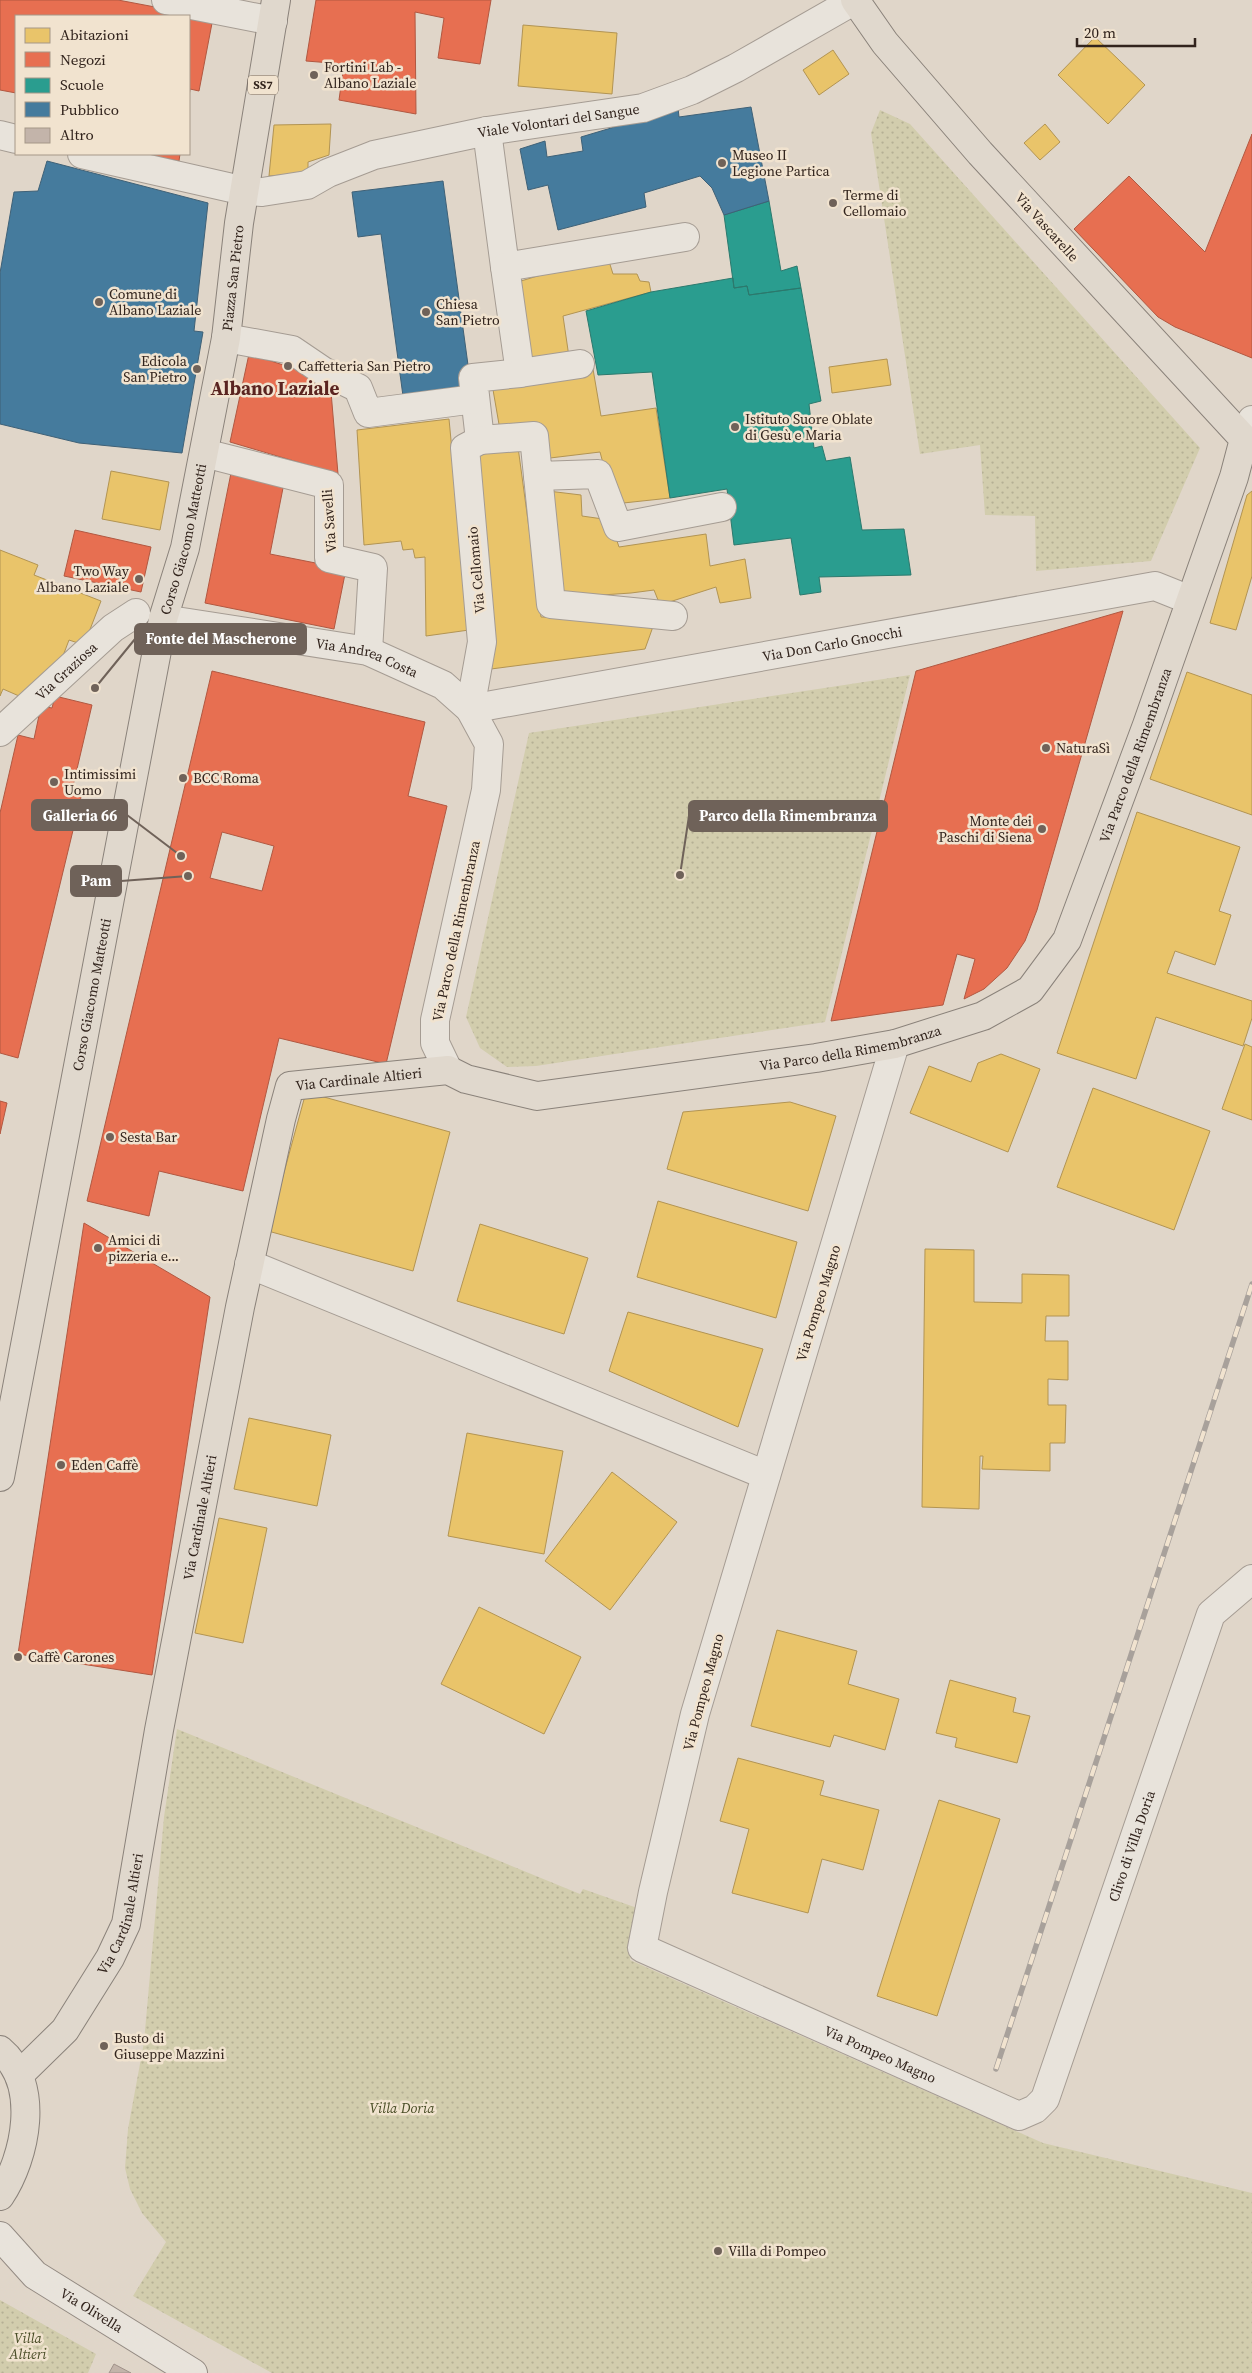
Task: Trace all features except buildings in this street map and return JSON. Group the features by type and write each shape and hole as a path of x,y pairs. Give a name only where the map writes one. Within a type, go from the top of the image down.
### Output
{"main road":[{"name":"Via Vascarelle","path":"855,0 886,43 980,153 1249,434"},
{"name":"SS7","path":"247,180 274,10"},
{"name":"Piazza San Pietro","path":"226,338 247,180"},
{"name":"Corso Giacomo Matteotti","path":"0,1477 163,619 185,548 226,338"},
{"name":"Via Parco della Rimembranza","path":"448,1070 466,1079 537,1096 816,1058 896,1044 983,1016 1030,990 1067,940 1147,725 1249,434"},
{"name":"Via Cardinale Altieri","path":"19,2075 65,2030 110,1958 126,1924 159,1730 249,1264 280,1119 290,1086 448,1070"},
{"path":"0,2050 7,2056 19,2075 26,2108 23,2140 17,2162 0,2196"}],"street":[{"path":"166,0 274,10"},
{"name":"Viale Volontari del Sangue","path":"88,155 247,180 262,192 307,185 328,172 374,155 487,131 643,108 692,90 718,77 855,0"},
{"path":"487,131 520,373"},
{"path":"0,135 15,139"},
{"path":"505,266 685,237"},
{"name":"Piazza San Pietro","path":"226,338 292,350 323,372 358,388 368,414 475,399"},
{"path":"580,364 473,378 480,440 534,436 551,604 674,616"},
{"name":"Via Cellomaio","path":"470,709 482,642 465,448 480,440"},
{"name":"Via Savelli","path":"204,453 329,484 329,558 373,568 368,651"},
{"path":"538,476 598,474 618,527 722,507"},
{"name":"Via Don Carlo Gnocchi","path":"470,709 1155,586 1190,600"},
{"name":"Via Graziosa","path":"0,732 113,628 136,613"},
{"name":"Via Andrea Costa","path":"163,619 368,651 442,685 470,709"},
{"name":"Via Parco della Rimembranza","path":"448,1070 435,1043 435,1020 486,790 489,744 470,709"},
{"name":"Via Pompeo Magno","path":"896,1044 695,1714 653,1892 642,1948 1019,2116"},
{"path":"249,1264 766,1475"},
{"name":"Clivo di Villa Doria","path":"1019,2116 1035,2109 1045,2099 1211,1614 1252,1579"},
{"name":"Via Olivella","path":"0,2236 36,2275 193,2373"}],"green space":[{"path":"880,110 910,124 1200,448 1151,561 1036,571 1035,516 985,515 980,445 920,454 871,133"},
{"path":"910,675 825,1022 536,1066 507,1067 480,1048 466,1017 529,733"},
{"name":"Villa Doria","path":"177,1729 580,1894 583,1889 643,1910 630,1960 1043,2143 1252,2193 1252,2373 272,2373 133,2296 166,2242 142,2213 130,2189 125,2168 128,2129 144,2042 164,1817"},
{"name":"Villa Altieri","path":"0,2300 96,2354 88,2373 0,2373"}],"railway":[{"path":"996,2069 1252,1284"}],"place":[{"name":"Fortini Lab - Albano Laziale","path":"314,75"},
{"name":"Museo II Legione Partica","path":"722,163"},
{"name":"Terme di Cellomaio","path":"833,203"},
{"name":"Comune di Albano Laziale","path":"99,302"},
{"name":"Chiesa San Pietro","path":"426,312"},
{"name":"Caffetteria San Pietro","path":"288,366"},
{"name":"Edicola San Pietro","path":"197,369"},
{"name":"Istituto Suore Oblate di Gesù e Maria","path":"735,427"},
{"name":"Two Way Albano Laziale","path":"139,579"},
{"name":"Fonte del Mascherone","path":"95,688"},
{"name":"NaturaSì","path":"1046,748"},
{"name":"BCC Roma","path":"183,778"},
{"name":"Intimissimi Uomo","path":"54,782"},
{"name":"Monte dei Paschi di Siena","path":"1042,829"},
{"name":"Galleria 66","path":"181,856"},
{"name":"Parco della Rimembranza","path":"680,875"},
{"name":"Pam","path":"188,876"},
{"name":"Sesta Bar","path":"110,1137"},
{"name":"Amici di pizzeria e...","path":"98,1248"},
{"name":"Eden Caffè","path":"61,1465"},
{"name":"Caffè Carones","path":"18,1657"},
{"name":"Busto di Giuseppe Mazzini","path":"104,2046"},
{"name":"Villa di Pompeo","path":"718,2251"}],"district":[{"name":"Albano Laziale","path":"275,388"}]}
